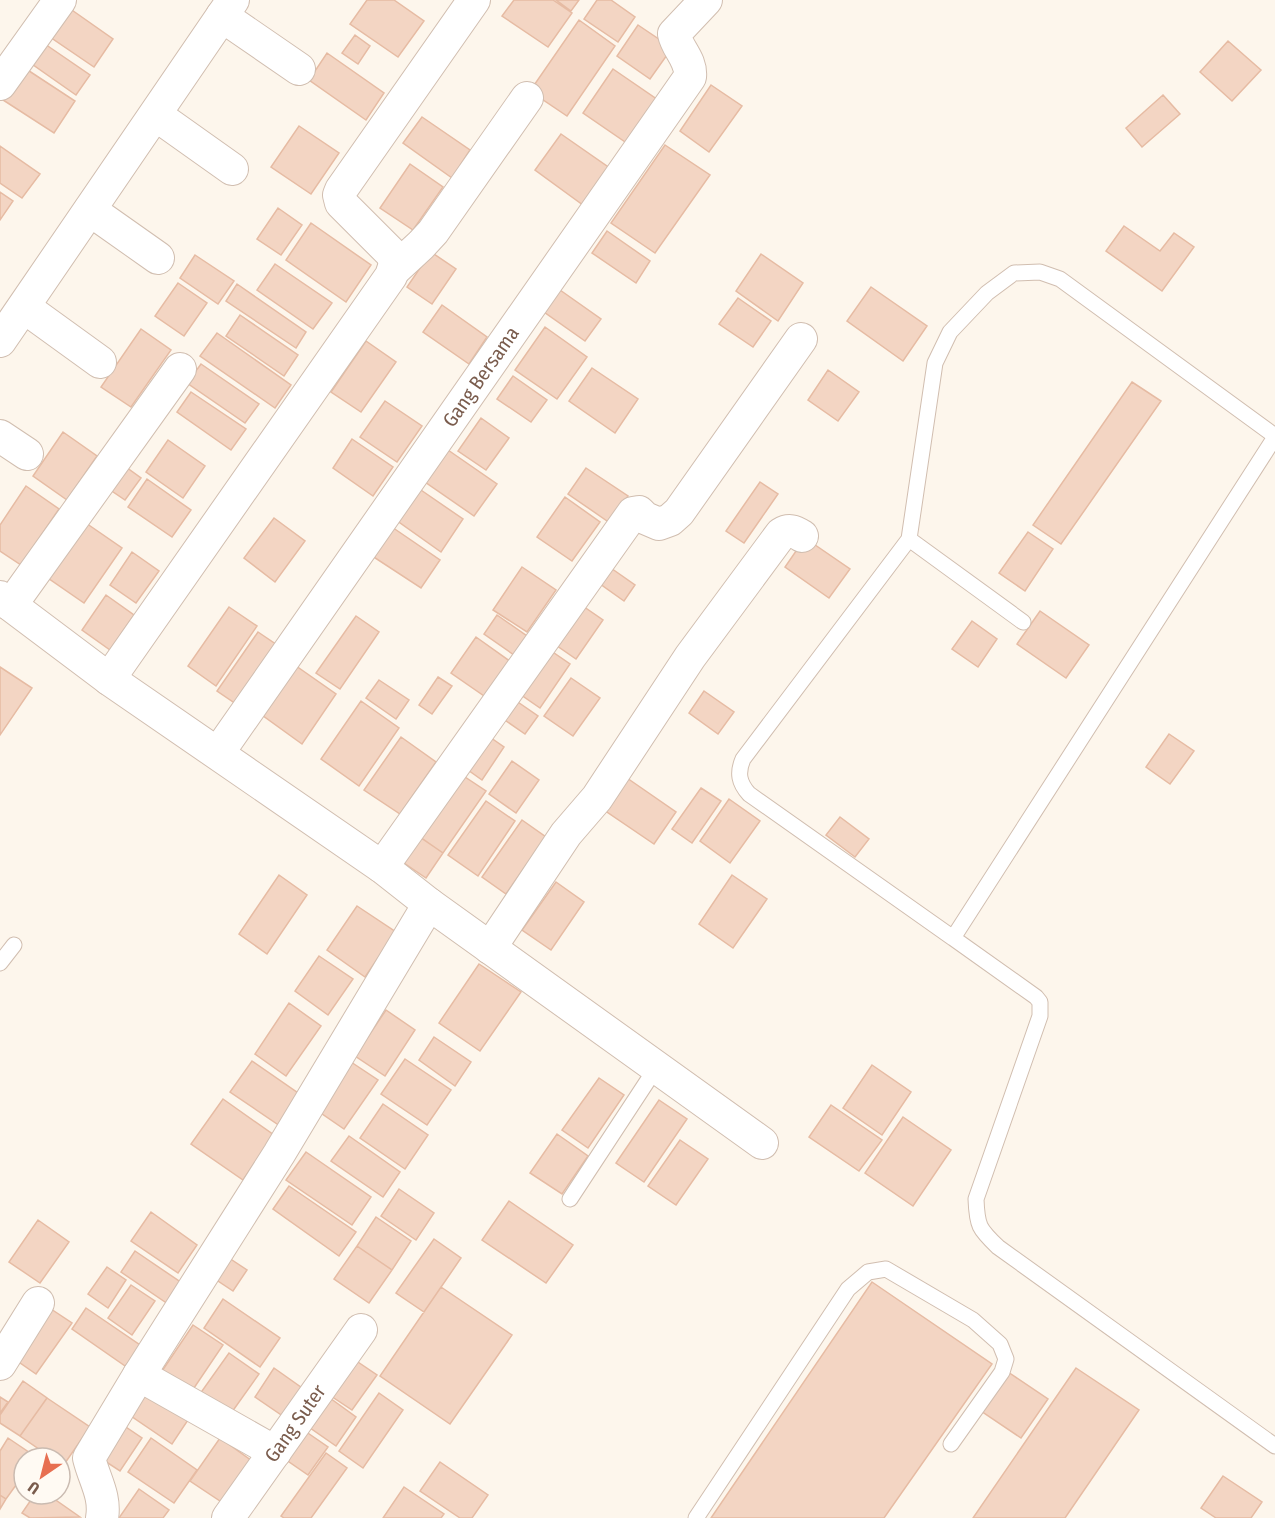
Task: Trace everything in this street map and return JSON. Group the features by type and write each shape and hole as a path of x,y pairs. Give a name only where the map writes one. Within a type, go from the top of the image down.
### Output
{"street":[{"path":"0,84 60,0"},
{"path":"394,270 392,254 341,203 339,195 474,0"},
{"name":"Gang Bersama","path":"218,753 690,77 688,61 674,34 706,0"},
{"path":"0,341 156,116 227,8 299,69"},
{"path":"109,679 394,270 433,232 527,98"},
{"path":"156,116 232,169"},
{"path":"90,210 158,258"},
{"path":"24,307 100,362"},
{"path":"382,867 633,513 639,512 645,518 659,524 670,520 679,512 801,339"},
{"path":"180,369 6,601 109,679 382,867 429,904 762,1143"},
{"path":"0,436 27,454"},
{"path":"490,948 566,834 597,798 690,657 781,534 786,530 794,531 802,536"},
{"path":"102,1518 104,1508 101,1493 89,1458 279,1154 429,904"},
{"path":"0,1364 38,1303"},
{"name":"Gang Suter","path":"228,1518 361,1330"},
{"path":"139,1375 275,1452"}],"lane":[{"path":"953,938 1275,436 1060,279 1040,272 1014,273 987,293 950,332 935,363 909,539 743,759 739,775 740,781 749,794 1036,997 1040,1002 1040,1016 976,1199 976,1220 982,1232 998,1247 1275,1446"},
{"path":"909,539 1023,622"},
{"path":"0,963 14,945"},
{"path":"570,1199 656,1068"},
{"path":"696,1518 848,1290 868,1272 886,1269 973,1320 1000,1344 1006,1359 1002,1372 951,1444"}],"building":[{"path":"367,0 394,0 424,21 398,57 350,24"},
{"path":"514,0 553,0 572,13 548,47 502,16"},
{"path":"556,0 579,0 571,11"},
{"path":"597,0 611,0 635,17 618,42 584,19"},
{"path":"69,8 113,39 94,67 50,37"},
{"path":"579,20 615,46 567,116 530,91"},
{"path":"638,25 672,48 650,79 617,56"},
{"path":"355,35 370,46 358,64 342,53"},
{"path":"1228,41 1261,70 1232,101 1200,72"},
{"path":"42,42 90,75 76,95 29,62"},
{"path":"327,53 384,93 366,120 309,80"},
{"path":"20,65 75,101 54,133 0,98"},
{"path":"613,69 661,102 631,146 583,113"},
{"path":"711,85 742,106 709,152 680,131"},
{"path":"1163,95 1180,114 1142,147 1126,128"},
{"path":"422,117 470,150 452,178 403,143"},
{"path":"299,126 339,153 311,194 271,167"},
{"path":"561,134 614,171 587,208 535,170"},
{"path":"665,145 710,175 655,253 611,223"},
{"path":"0,146 40,174 22,198 0,183"},
{"path":"410,164 443,187 413,230 380,208"},
{"path":"0,192 13,201 0,220"},
{"path":"278,208 302,225 281,255 257,239"},
{"path":"311,223 371,265 346,302 286,260"},
{"path":"1124,226 1160,251 1174,233 1194,247 1162,291 1106,251"},
{"path":"607,231 650,261 636,283 592,253"},
{"path":"431,252 456,269 432,304 407,287"},
{"path":"761,254 803,283 778,321 736,291"},
{"path":"195,255 234,281 218,304 180,278"},
{"path":"275,264 332,303 313,329 257,290"},
{"path":"178,283 207,303 184,336 155,316"},
{"path":"237,284 306,332 296,348 226,301"},
{"path":"871,287 927,326 903,361 847,321"},
{"path":"560,290 601,319 585,341 544,312"},
{"path":"738,298 771,321 753,347 719,324"},
{"path":"442,305 487,337 469,364 423,332"},
{"path":"240,315 298,355 284,376 226,336"},
{"path":"545,327 587,357 557,399 515,370"},
{"path":"141,329 171,350 131,407 101,387"},
{"path":"217,333 291,385 275,408 200,356"},
{"path":"366,341 396,362 361,412 331,392"},
{"path":"201,364 259,404 245,423 187,383"},
{"path":"592,368 638,399 615,433 569,401"},
{"path":"828,370 859,392 838,421 808,400"},
{"path":"513,376 547,400 531,422 497,399"},
{"path":"1132,382 1161,401 1061,544 1033,525"},
{"path":"191,392 246,429 231,450 177,412"},
{"path":"385,401 422,426 397,462 360,437"},
{"path":"481,418 509,438 486,470 458,451"},
{"path":"63,432 97,456 67,500 33,476"},
{"path":"352,439 393,467 373,496 333,468"},
{"path":"168,440 205,466 183,498 146,472"},
{"path":"448,450 497,484 474,516 425,482"},
{"path":"119,462 141,478 125,500 103,485"},
{"path":"586,468 628,496 610,523 568,494"},
{"path":"147,479 191,510 172,537 128,507"},
{"path":"760,482 778,494 744,543 726,531"},
{"path":"26,486 59,509 21,565 0,551 0,525"},
{"path":"418,488 463,519 441,552 396,520"},
{"path":"565,497 600,522 572,561 537,537"},
{"path":"274,518 305,541 275,582 244,558"},
{"path":"83,521 122,548 84,603 45,576"},
{"path":"386,523 440,560 421,588 366,552"},
{"path":"1028,532 1053,549 1025,591 999,573"},
{"path":"805,538 850,569 829,598 785,567"},
{"path":"132,552 159,571 136,603 110,585"},
{"path":"608,566 635,585 624,601 596,581"},
{"path":"522,567 556,590 527,632 493,610"},
{"path":"106,595 134,615 110,650 82,630"},
{"path":"577,602 603,620 576,659 550,641"},
{"path":"229,607 257,626 216,686 188,666"},
{"path":"1040,611 1089,645 1066,678 1017,644"},
{"path":"497,615 527,636 514,655 484,634"},
{"path":"356,616 379,632 340,689 316,673"},
{"path":"972,621 997,639 978,667 952,649"},
{"path":"258,632 283,649 242,708 217,691"},
{"path":"476,637 511,662 487,698 451,673"},
{"path":"544,646 570,664 540,708 514,690"},
{"path":"289,661 336,694 302,744 255,710"},
{"path":"0,667 32,688 0,735"},
{"path":"438,677 452,686 432,714 419,705"},
{"path":"571,678 600,698 573,736 544,716"},
{"path":"379,680 409,700 396,719 366,698"},
{"path":"704,691 734,712 718,734 689,713"},
{"path":"512,698 538,716 525,734 499,716"},
{"path":"361,701 399,728 359,786 321,759"},
{"path":"484,733 504,747 482,780 461,765"},
{"path":"1169,734 1194,751 1170,784 1146,767"},
{"path":"401,737 436,762 400,814 364,790"},
{"path":"512,761 539,780 516,813 489,794"},
{"path":"456,771 486,791 443,853 413,832"},
{"path":"627,778 676,812 654,844 604,810"},
{"path":"701,788 721,801 692,843 672,829"},
{"path":"729,799 760,821 730,863 700,841"},
{"path":"486,801 515,821 478,876 448,855"},
{"path":"840,817 869,839 855,857 826,835"},
{"path":"522,820 546,837 506,894 482,877"},
{"path":"421,838 443,853 426,878 404,863"},
{"path":"279,875 307,895 267,954 239,934"},
{"path":"732,875 767,899 733,948 699,924"},
{"path":"556,882 584,902 551,950 522,930"},
{"path":"357,906 396,932 365,977 327,950"},
{"path":"319,956 353,979 328,1015 295,991"},
{"path":"479,964 521,992 480,1051 439,1023"},
{"path":"289,1003 321,1026 286,1076 255,1054"},
{"path":"386,1010 415,1030 385,1076 355,1056"},
{"path":"434,1037 471,1062 455,1086 419,1060"},
{"path":"405,1059 451,1090 427,1125 381,1094"},
{"path":"348,1060 378,1080 344,1129 315,1109"},
{"path":"252,1061 301,1095 280,1126 230,1092"},
{"path":"872,1065 911,1092 882,1135 843,1108"},
{"path":"599,1078 624,1095 588,1148 562,1130"},
{"path":"223,1099 274,1135 243,1180 191,1144"},
{"path":"659,1100 687,1119 644,1182 616,1163"},
{"path":"383,1104 428,1135 405,1169 360,1138"},
{"path":"831,1105 882,1140 859,1171 809,1137"},
{"path":"903,1117 951,1150 913,1206 865,1173"},
{"path":"557,1134 588,1156 562,1194 530,1173"},
{"path":"349,1136 400,1172 383,1197 331,1161"},
{"path":"680,1140 708,1159 676,1205 648,1186"},
{"path":"306,1152 371,1197 352,1225 286,1180"},
{"path":"289,1186 356,1232 339,1256 273,1209"},
{"path":"399,1189 434,1213 416,1240 381,1216"},
{"path":"509,1201 573,1245 546,1283 482,1240"},
{"path":"151,1212 197,1245 178,1273 131,1241"},
{"path":"376,1217 411,1241 392,1270 357,1246"},
{"path":"38,1220 69,1242 40,1283 9,1262"},
{"path":"434,1239 461,1258 424,1312 396,1293"},
{"path":"357,1246 392,1270 369,1303 334,1279"},
{"path":"135,1251 182,1283 168,1304 121,1272"},
{"path":"223,1254 247,1270 233,1291 209,1275"},
{"path":"107,1267 126,1280 108,1308 88,1294"},
{"path":"872,1282 992,1364 884,1518 711,1518"},
{"path":"131,1285 155,1301 132,1335 108,1318"},
{"path":"441,1287 512,1335 450,1424 380,1376"},
{"path":"223,1299 280,1338 260,1367 204,1328"},
{"path":"48,1307 72,1323 36,1374 13,1358"},
{"path":"86,1308 143,1347 128,1368 72,1329"},
{"path":"193,1325 223,1345 192,1391 162,1371"},
{"path":"229,1353 259,1374 227,1419 197,1398"},
{"path":"352,1358 377,1375 352,1410 328,1394"},
{"path":"274,1368 312,1395 293,1423 255,1397"},
{"path":"1076,1368 1139,1410 1065,1518 973,1518"},
{"path":"1008,1372 1048,1399 1021,1438 981,1411"},
{"path":"23,1381 47,1398 20,1436 0,1423 0,1415"},
{"path":"146,1387 190,1417 172,1444 128,1414"},
{"path":"323,1393 356,1417 336,1446 303,1423"},
{"path":"379,1393 403,1410 363,1468 339,1451"},
{"path":"0,1397 8,1402 0,1413"},
{"path":"47,1398 90,1427 72,1453 72,1446 35,1446 20,1436"},
{"path":"117,1421 142,1438 120,1471 94,1454"},
{"path":"302,1429 328,1447 308,1475 282,1457"},
{"path":"8,1438 20,1446 12,1446 12,1491 6,1499 0,1495 0,1451"},
{"path":"151,1438 197,1470 174,1503 128,1472"},
{"path":"220,1438 252,1461 223,1503 190,1481"},
{"path":"326,1453 347,1468 311,1518 281,1516"},
{"path":"440,1462 488,1495 472,1518 460,1518 420,1491"},
{"path":"1223,1476 1262,1502 1251,1518 1216,1518 1201,1508"},
{"path":"404,1487 444,1514 441,1518 383,1518"},
{"path":"139,1489 169,1510 163,1518 119,1518"},
{"path":"0,1495 6,1499 0,1509"},
{"path":"27,1506 64,1506 80,1517 30,1518 22,1513"}]}
